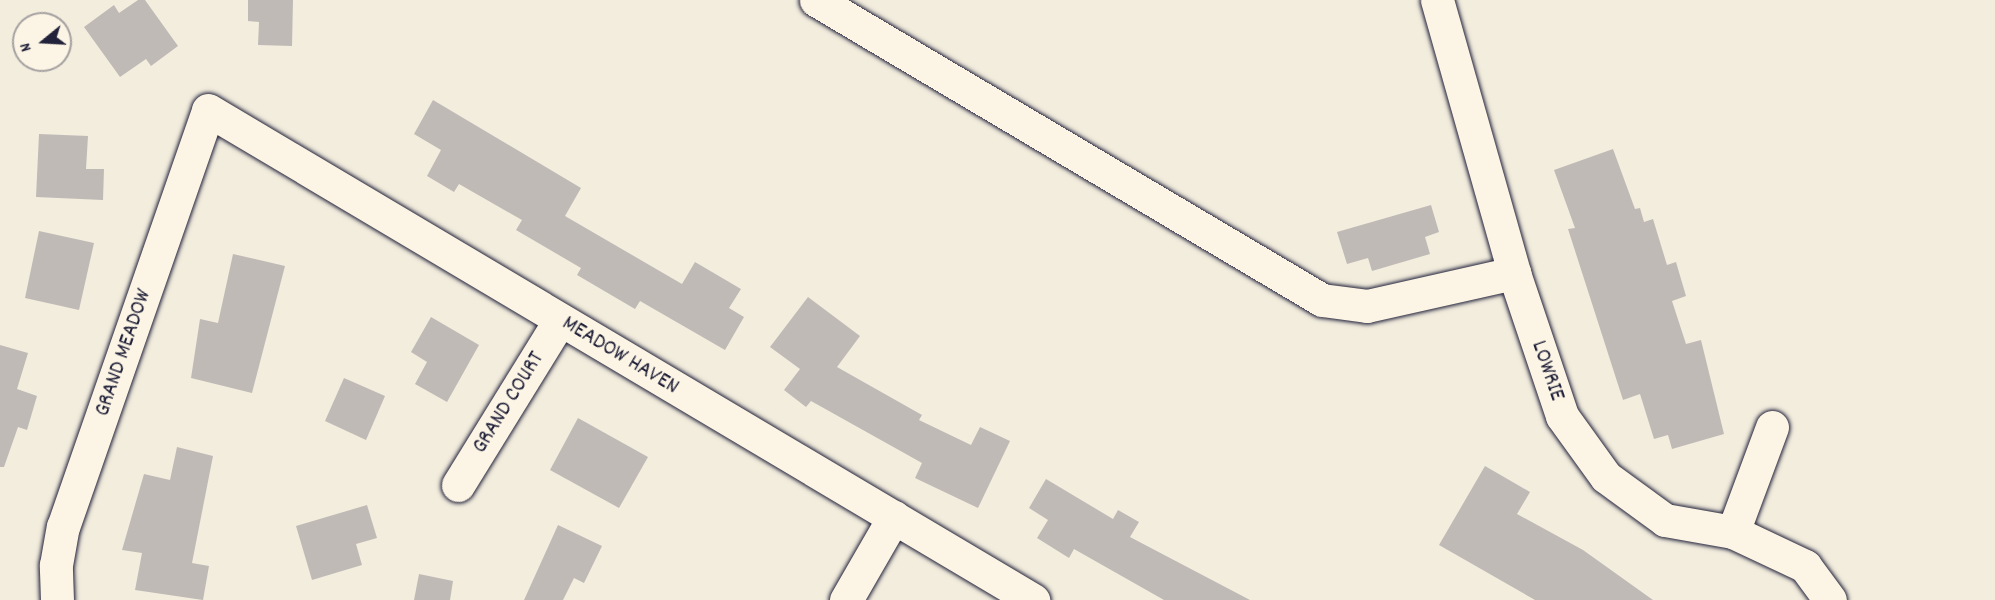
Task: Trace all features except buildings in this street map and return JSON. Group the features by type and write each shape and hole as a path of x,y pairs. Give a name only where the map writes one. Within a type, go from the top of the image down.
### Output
{"street":[{"path":"816,0 1322,300 1368,306 1514,273"},
{"name":"LOWRIE","path":"1437,0 1514,273 1562,416 1606,477 1665,520 1733,532 1805,566 1830,600"},
{"name":"MEADOW HAVEN","path":"208,110 1033,600"},
{"name":"GRAND MEADOW","path":"57,600 56,565 63,527 208,110"},
{"name":"GRAND COURT","path":"458,485 560,320"},
{"path":"1733,532 1772,427"},
{"path":"846,600 894,517"}]}
